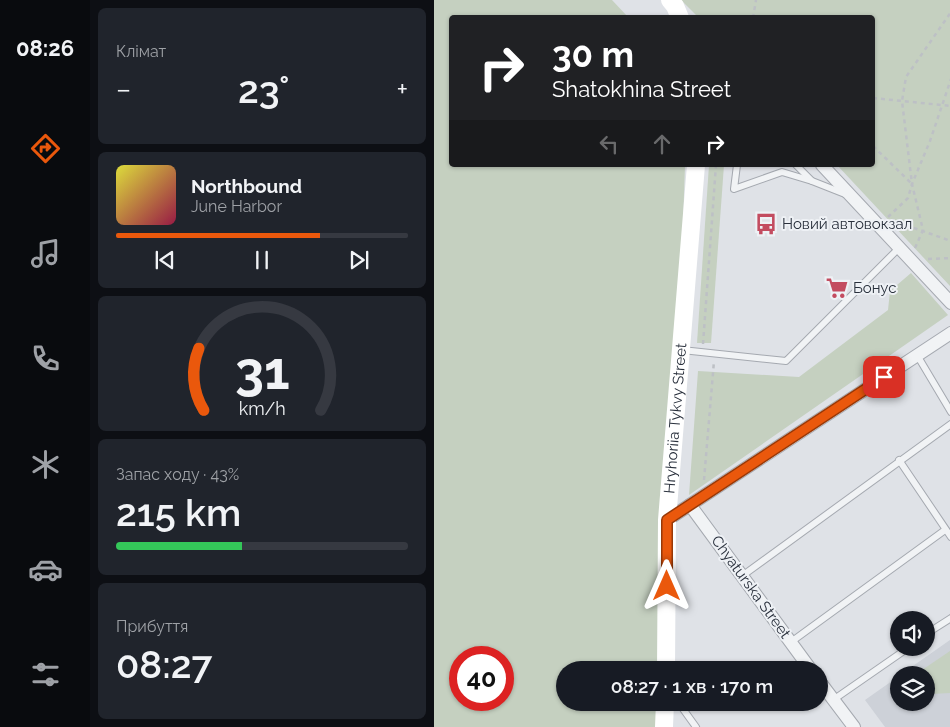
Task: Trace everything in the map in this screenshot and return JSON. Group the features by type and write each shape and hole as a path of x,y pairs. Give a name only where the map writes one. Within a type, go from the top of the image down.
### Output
{"street":[{"name":"Hryhoriia Tykvy Street","path":"666,661 667,520 696,167"},
{"path":"824,167 852,197 883,222 899,248 950,303"},
{"path":"667,520 950,334"},
{"name":"Chyaturska Street","path":"690,505 805,661"},
{"path":"828,693 854,727"},
{"path":"664,727 665,711"}],"lane":[{"path":"737,167 734,189 782,172 812,181 852,197"},
{"path":"798,167 812,181"},
{"path":"680,350 714,352 786,361 899,248"},
{"path":"917,355 950,412"},
{"path":"742,576 950,424"},
{"path":"899,460 950,537"},
{"path":"791,642 946,530"},
{"path":"935,628 950,618"},
{"path":"833,700 896,656"},
{"path":"684,711 696,727"}],"path":[{"path":"754,15 756,0"},
{"path":"950,12 906,77 902,101 912,184 923,230 910,260 950,258"},
{"path":"883,222 908,198 950,79"},
{"path":"875,98 950,106"},
{"path":"875,148 912,184"},
{"path":"702,351 716,167"},
{"path":"883,222 923,230 950,241"},
{"path":"703,496 714,352"}],"shaded area":[{"path":"950,640 950,727 885,727 865,700 890,682 890,711 935,711 935,666 913,666 927,656 935,656 935,650"}],"green space":[{"path":"434,0 612,0 626,15 449,15 449,167 685,167 668,661 556,661 556,711 667,711 666,727 434,727"},
{"path":"681,0 950,0 950,286 839,167 875,167 875,15 696,15"},
{"path":"709,167 724,167 711,343 697,343"},
{"path":"911,273 948,315 689,495 698,371 799,377 888,310 890,291"},
{"path":"950,651 950,693 935,694 935,666 928,666"}],"place":[{"name":"Новий автовокзал","path":"766,224"},
{"name":"Бонус","path":"837,288"}],"route":[{"path":"667,586 667,520 884,377"}]}
